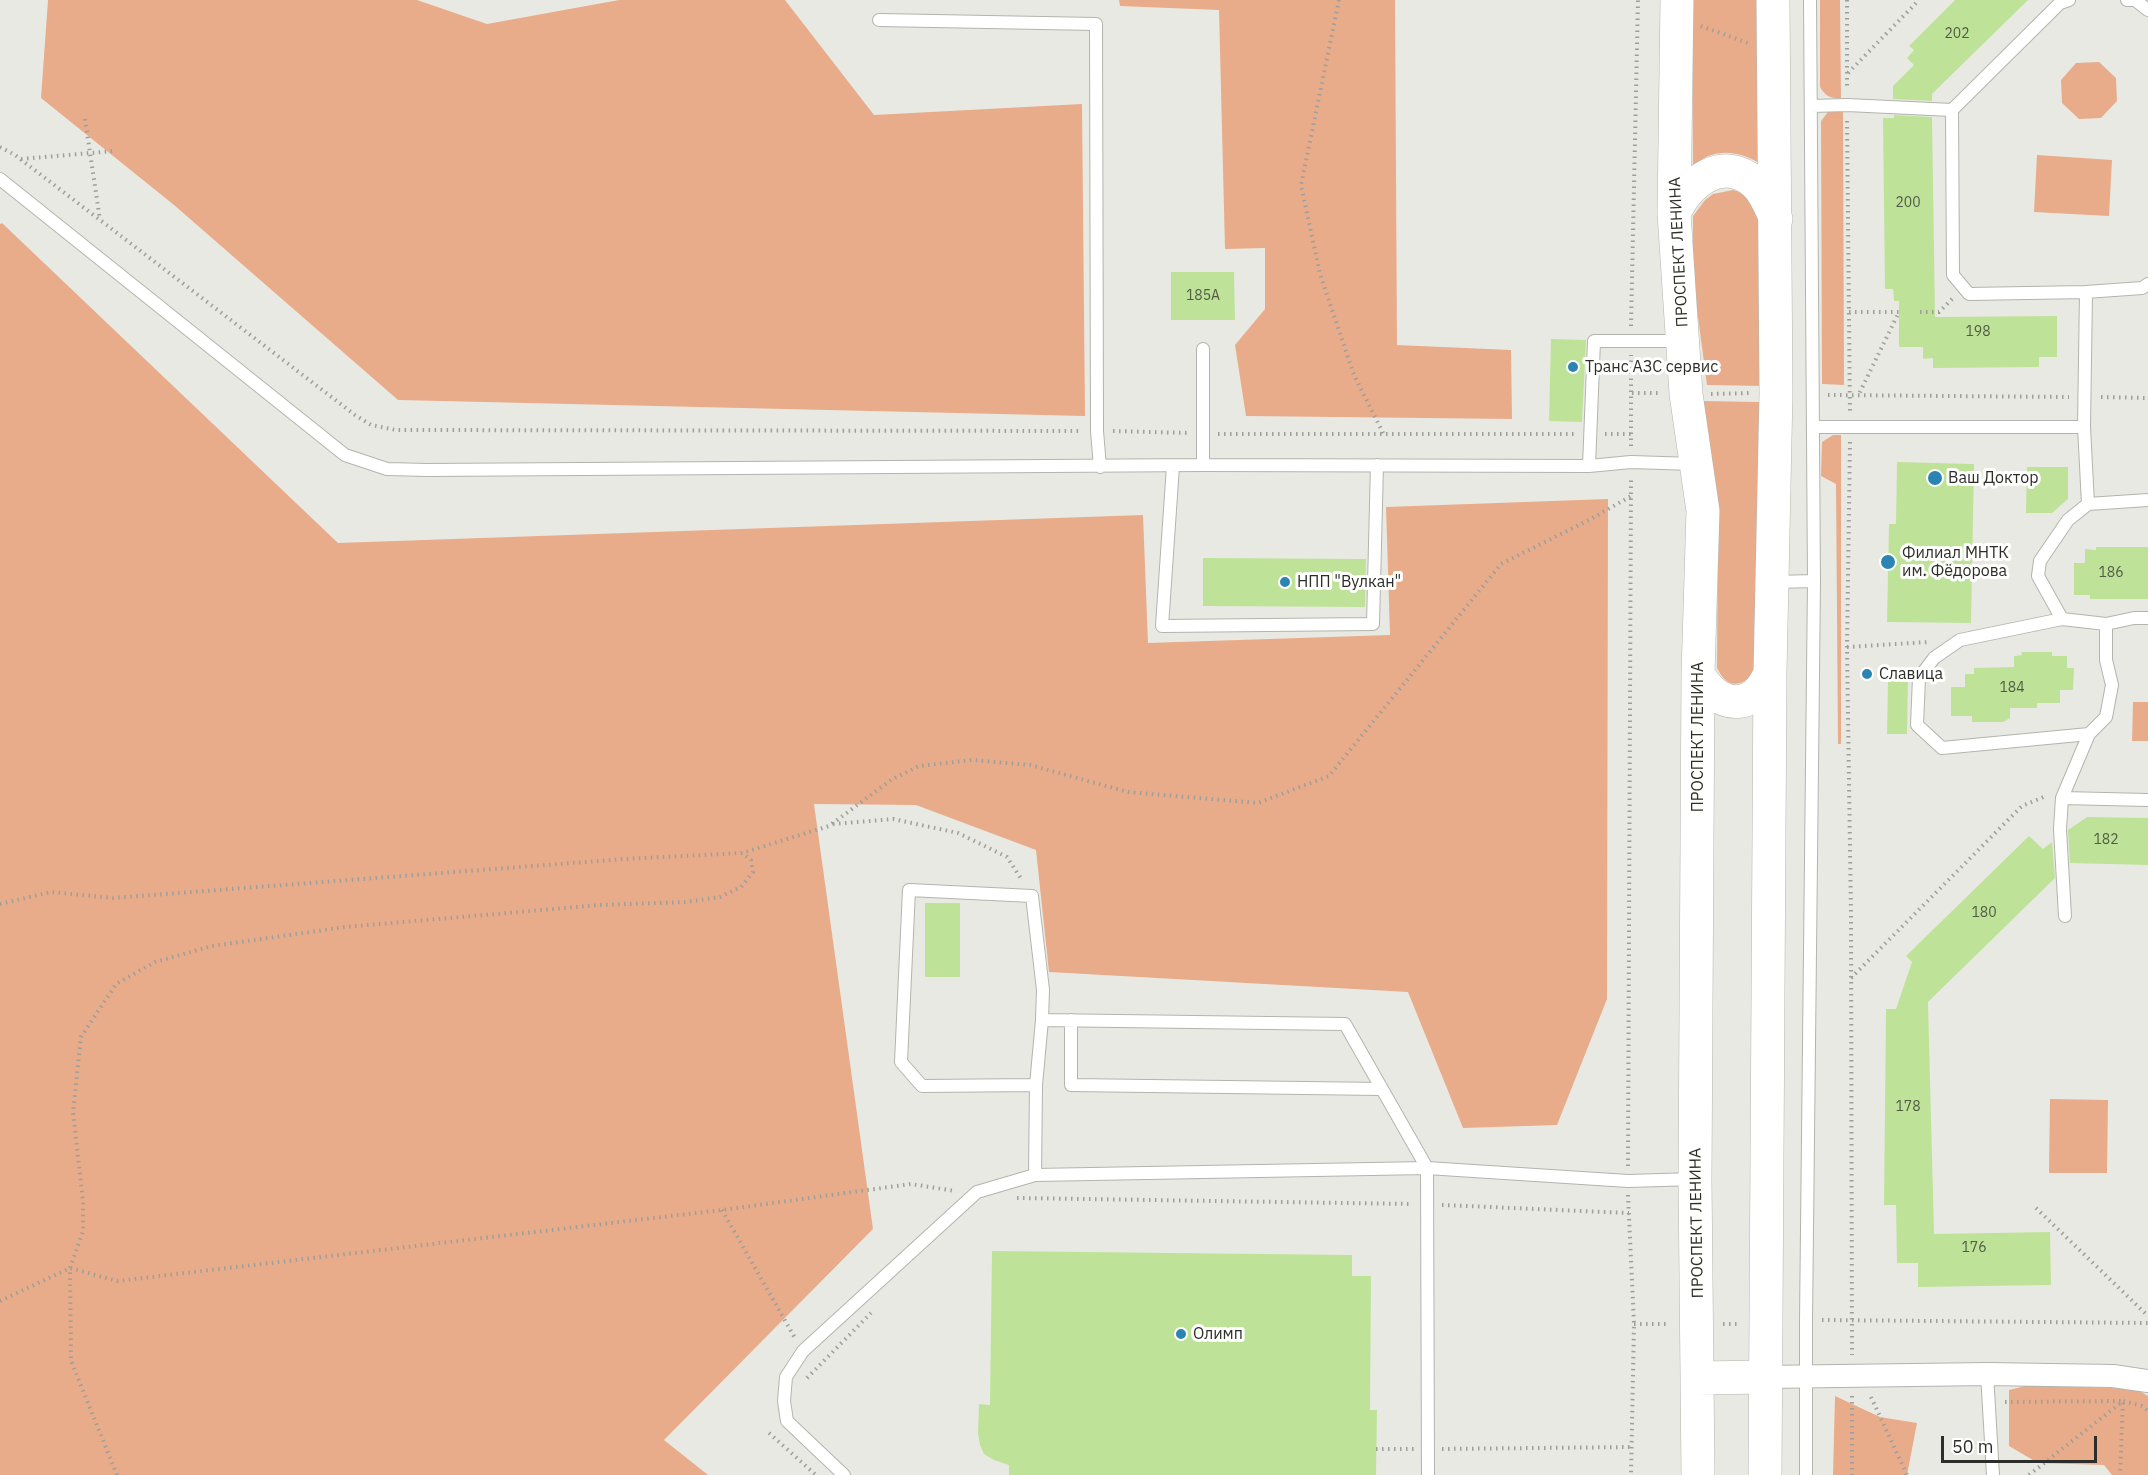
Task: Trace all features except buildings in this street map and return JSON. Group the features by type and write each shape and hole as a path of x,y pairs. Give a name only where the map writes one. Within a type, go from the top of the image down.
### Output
{"main road":[{"path":"1765,1475 1770,673 1776,393 1773,0"},
{"name":"ПРОСПЕКТ ЛЕНИНА","path":"1677,4 1674,213 1686,394 1703,511 1698,674 1695,1179 1698,1475"},
{"path":"1674,213 1682,197 1694,183 1703,177 1725,172 1736,173 1755,183 1764,194 1776,219"},
{"path":"1698,674 1715,696 1737,701 1747,700 1756,695 1764,686 1770,673"},
{"path":"1698,1378 1765,1377"}],"street":[{"path":"1765,1377 1987,1374 2113,1376 2148,1381"}],"lane":[{"path":"1806,1475 1814,581 1810,0"},
{"path":"2069,0 2060,3 1952,110 1953,274 1969,294 2086,292 2142,288 2148,284"},
{"path":"2127,0 2135,0 2148,10"},
{"path":"879,20 1096,24 1097,431 1100,467"},
{"path":"1810,106 1847,105 1952,110"},
{"path":"0,178 345,455 387,469 1203,465 1589,466 1631,462 1695,464"},
{"path":"2086,292 2084,427 2088,504"},
{"path":"1589,466 1593,341 1684,341"},
{"path":"1203,349 1203,465"},
{"path":"1814,427 2084,427"},
{"path":"1173,466 1162,626 1373,624 1377,465"},
{"path":"2062,619 2038,576 2040,561 2068,520 2088,504 2148,500"},
{"path":"1771,582 1814,581"},
{"path":"2089,734 1941,748 1917,725 1919,678 1934,658 1959,640 2062,619 2106,624 2134,618 2148,618"},
{"path":"2065,916 2060,828 2064,792 2089,734 2106,717 2112,685 2106,660 2106,624"},
{"path":"2064,792 2148,800"},
{"path":"1035,1175 1036,1085 1043,990 1032,896 909,890 901,1062 922,1086 1036,1085"},
{"path":"1042,1020 1345,1024 1427,1168 1428,1475"},
{"path":"1071,1020 1071,1085 1382,1089"},
{"path":"844,1475 787,1421 784,1401 786,1377 803,1351 977,1192 1035,1175 1427,1168 1628,1181 1695,1179"},
{"path":"1987,1374 1993,1475"}],"path":[{"path":"1338,0 1301,185 1320,274 1354,375 1384,435"},
{"path":"1631,1475 1634,1324 1628,1181 1631,342 1638,0"},
{"path":"1847,0 1850,427 1846,647 1851,979 1852,1320 1856,1376 1852,1475"},
{"path":"1847,73 1919,0"},
{"path":"1677,4 1701,26 1773,52"},
{"path":"85,119 100,220"},
{"path":"0,147 20,159 355,415 371,425 396,430 1631,434"},
{"path":"20,159 114,151"},
{"path":"1920,312 1939,312 1963,287"},
{"path":"1849,312 1899,312 1858,396"},
{"path":"1632,393 1776,393"},
{"path":"1813,394 2148,398"},
{"path":"831,824 891,780 919,766 972,760 1030,765 1128,792 1258,803 1329,776 1502,564 1631,496"},
{"path":"1846,647 1959,640"},
{"path":"1851,979 2022,806 2064,792"},
{"path":"0,904 51,892 113,898 625,859 742,853 831,824 893,819 958,833 1007,857 1032,896"},
{"path":"117,1475 70,1361 70,1269 83,1231 83,1201 73,1112 81,1037 116,984 155,962 212,946 345,927 600,905 685,902 720,897 741,887 753,872 751,860 742,853"},
{"path":"0,1301 70,1269 117,1281 722,1210 910,1184 946,1191 977,1192"},
{"path":"1007,1198 1427,1204 1629,1213"},
{"path":"2036,1208 2148,1316"},
{"path":"722,1210 803,1351"},
{"path":"802,1383 878,1307"},
{"path":"1806,1321 2148,1323"},
{"path":"1634,1324 1765,1324"},
{"path":"1856,1376 1907,1475"},
{"path":"2029,1475 2123,1401"},
{"path":"2120,1475 2123,1401"},
{"path":"1989,1402 2123,1401 2142,1406 2148,1411"},
{"path":"769,1433 816,1475"},
{"path":"1434,1449 1630,1447"},
{"path":"1376,1449 1423,1449"}],"shaded area":[{"path":"48,0 417,0 487,24 619,0 785,0 874,115 1082,104 1085,416 398,400 174,205 41,98"},
{"path":"1119,0 1395,0 1397,345 1511,350 1512,419 1246,416 1235,345 1265,309 1265,248 1225,249 1219,10 1120,6"},
{"path":"1692,0 1760,0 1764,166 1737,154 1719,153 1710,155 1693,166"},
{"path":"1820,0 1840,0 1841,98 1829,96 1820,87"},
{"path":"2099,62 2116,78 2117,101 2101,118 2079,119 2062,103 2061,80 2076,63"},
{"path":"1828,112 1843,112 1844,385 1822,384 1821,121"},
{"path":"2037,155 2112,160 2109,216 2034,212"},
{"path":"1733,190 1744,193 1760,208 1763,386 1707,385 1693,279 1693,216 1705,200 1713,194"},
{"path":"2,223 338,543 1143,515 1148,643 1390,635 1386,507 1608,499 1607,999 1557,1125 1463,1128 1408,992 1049,972 1036,850 916,805 814,804 873,1229 664,1440 708,1475 0,1475 0,224"},
{"path":"1703,401 1759,402 1763,668 1745,681 1733,684 1722,677 1717,668 1718,509"},
{"path":"1833,435 1841,435 1841,744 1838,744 1836,484 1821,476 1822,442"},
{"path":"2133,702 2148,702 2148,741 2132,741"},
{"path":"2050,1099 2108,1100 2107,1173 2049,1173"},
{"path":"2029,1385 2136,1389 2148,1396 2148,1475 2112,1475 2104,1465 2038,1463 2009,1446 2009,1390"},
{"path":"1835,1396 1880,1417 1917,1423 1907,1475 1833,1475"}],"place":[{"name":"Транс АЗС сервис","path":"1573,367"},
{"name":"Ваш Доктор","path":"1935,478"},
{"name":"Филиал МНТК им. Фёдорова","path":"1888,562"},
{"name":"НПП \"Вулкан\"","path":"1285,582"},
{"name":"Славица","path":"1867,674"},
{"name":"Олимп","path":"1181,1334"}]}
